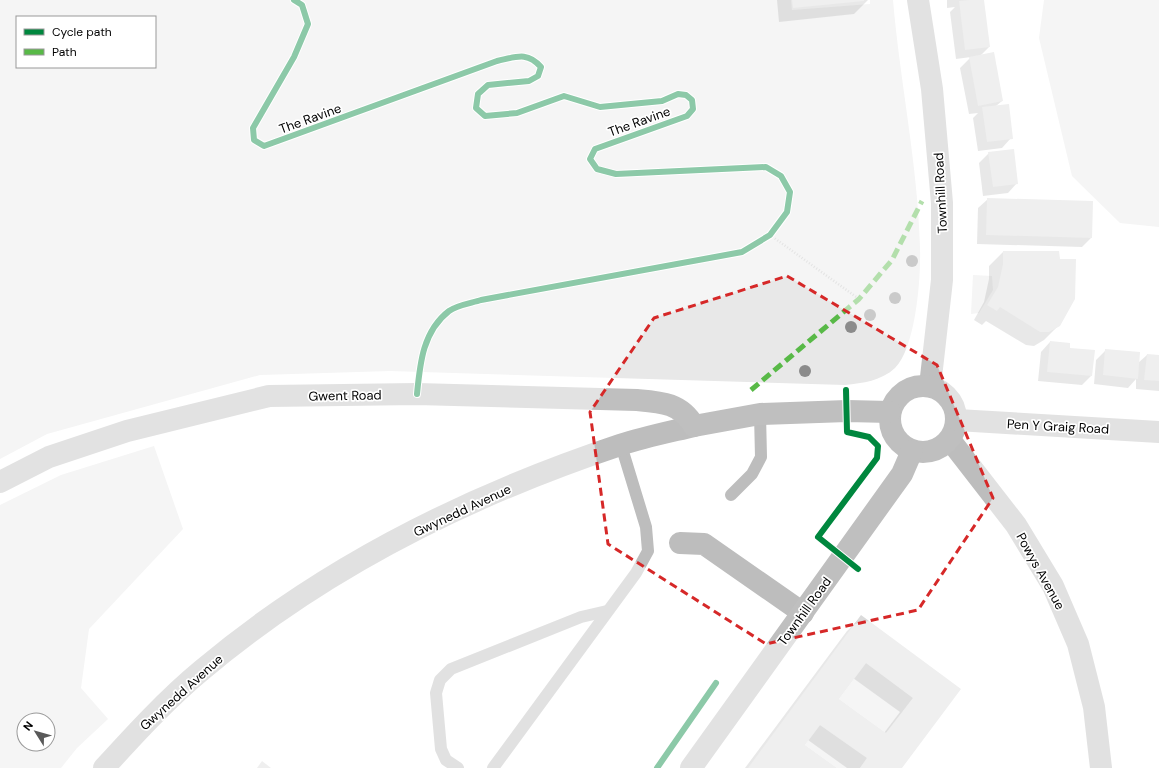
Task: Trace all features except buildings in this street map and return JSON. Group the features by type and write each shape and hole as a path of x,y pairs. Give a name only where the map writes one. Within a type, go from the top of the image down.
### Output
{"street":[{"name":"Townhill Road","path":"918,0 932,89 942,203 942,280 930,386"},
{"path":"917,386 930,386 941,391 950,399 955,410 953,430 942,447 932,452 922,453 912,451 902,445 894,436 890,424 890,412 896,400 905,391 917,386"},
{"name":"Gwent Road","path":"0,482 49,457 127,431 269,396 417,394 637,400 665,403 688,415 694,426"},
{"name":"Gwynedd Avenue","path":"104,768 137,731 201,670 270,618 342,569 456,511 522,481 621,445 694,426 760,414 847,411 890,412"},
{"name":"Pen Y Graig Road","path":"953,430 1159,432"},
{"name":"Powys Avenue","path":"953,430 1016,525 1053,586 1078,644 1094,707 1100,768"},
{"name":"Townhill Road","path":"691,768 902,474 912,451"},
{"path":"680,542 704,544 803,613"}],"lane":[{"path":"731,495 752,474 761,457 760,414"},
{"path":"493,768 636,573 648,551 646,527 621,445"},
{"path":"458,768 446,760 441,749 436,693 440,680 451,670 582,617 607,611"}],"path":[{"path":"774,229 767,237 858,299"}],"highlighted area":[{"path":"787,276 937,365 993,498 918,610 766,644 608,544 590,412 654,318"}],"shaded area":[{"path":"0,0 791,0 792,10 870,4 870,0 893,0 916,186 919,217 920,261 916,311 908,344 902,358 895,368 884,376 865,382 845,385 390,371 260,375 47,434 0,459"},
{"path":"1044,0 1159,0 1159,227 1120,223 1072,176 1039,38"},
{"path":"973,275 992,276 993,290 979,313 971,314"},
{"path":"154,446 183,529 89,629 81,688 108,719 77,748 61,768 0,768 0,505 61,475"},
{"path":"866,663 913,698 886,733 839,699"},
{"path":"820,725 867,758 860,768 837,768 805,745"}],"marked path":[{"path":"751,390 859,299 892,260 922,201"}],"cycle path":[{"name":"The Ravine","path":"294,0 302,5 308,24 294,57 253,128 254,140 264,146 497,61 521,56 531,59 541,67 538,76 529,81 488,85 478,94 476,108 485,116 517,113 564,96 600,107 662,101 678,94 686,95 692,100 693,109 687,116 595,149 590,159 597,169 616,174 766,167 781,176 790,192 787,212 770,235 742,252 481,300 452,309 440,319 428,338 424,348 417,394"},
{"path":"846,390 847,432 869,437 878,446 877,458 818,537 858,569"},
{"path":"657,768 716,683"}]}
